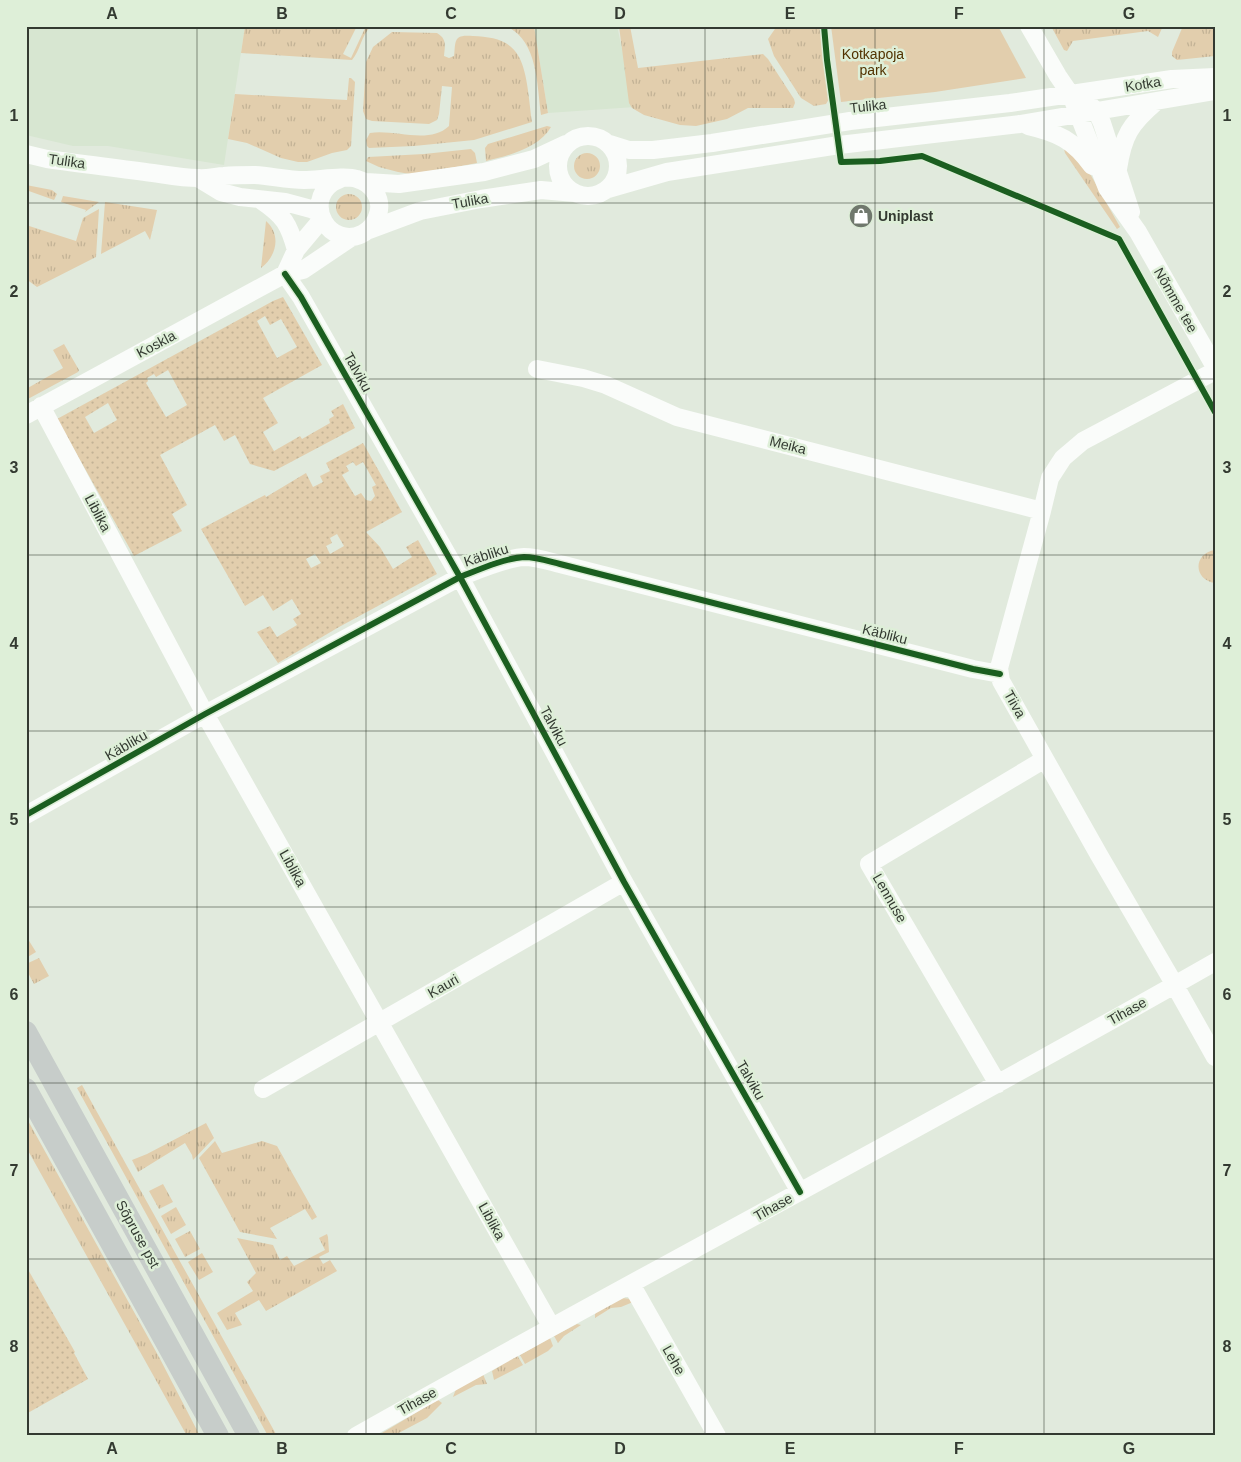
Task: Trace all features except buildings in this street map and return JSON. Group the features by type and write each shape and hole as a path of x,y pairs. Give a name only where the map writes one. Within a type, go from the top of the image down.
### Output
{"main road":[{"name":"Sõpruse pst","path":"26,1032 250,1436"},
{"name":"Sõpruse pst","path":"26,1089 218,1436"}],"street":[{"path":"1029,26 1071,95 1088,103 1097,112"},
{"name":"Kotka","path":"1071,95 1172,79 1215,77"},
{"name":"Kotka","path":"1097,112 1215,91"},
{"name":"Tulika","path":"610,144 629,150 653,150 712,143 843,122 1071,95"},
{"name":"Nõmme tee","path":"1071,95 1107,188 1138,232 1215,369"},
{"path":"1117,172 1122,146 1130,128 1156,102"},
{"path":"608,189 614,182 618,172 616,152 610,144 602,138 583,136 566,144 558,162 561,180 567,188 575,193 591,196 608,189 667,172 839,144 1020,124 1097,112"},
{"name":"Nõmme tee","path":"1097,112 1138,232"},
{"path":"905,115 906,137"},
{"path":"1020,124 1050,131 1062,137 1083,153 1107,188"},
{"name":"Tulika","path":"366,182 400,184 484,172 534,159 566,144"},
{"name":"Tulika","path":"26,154 47,159 198,178 226,175 254,175 302,180 342,178"},
{"name":"Tulika","path":"198,178 221,192 240,198 285,202 311,209 321,216"},
{"path":"342,178 356,178 366,182 374,190 378,200 379,211 376,221 369,230 359,235 352,237 336,234 330,230 321,216 320,204 323,193 331,184 342,178"},
{"name":"Tulika","path":"369,230 420,211 481,199 540,190 575,193"},
{"path":"261,201 276,210 287,223 296,250"},
{"path":"285,274 296,250 321,216"},
{"name":"Koskla","path":"33,411 285,274 303,270 352,237"},
{"name":"Talviku","path":"285,274 301,297 460,577 624,882 800,1192"},
{"name":"Meika","path":"537,369 583,378 606,385 677,417 1042,511"},
{"name":"Tiiva","path":"1215,369 1083,441 1064,458 1050,478 999,668 1002,681 1045,759 1215,1057"},
{"name":"Liblika","path":"33,411 551,1326"},
{"name":"Käbliku","path":"26,815 205,714 460,577 493,564 522,557 532,557 973,669 1000,674"},
{"name":"Lennuse","path":"998,1084 869,864 1045,759"},
{"name":"Kauri","path":"263,1089 624,882"},
{"name":"Tihase","path":"356,1436 551,1326 998,1084 1215,962"},
{"name":"Lehe","path":"631,1284 717,1436"}],"shaded area":[{"path":"26,26 245,26 224,165 108,146 73,146 26,135"},
{"path":"534,26 617,26 635,107 548,113"}],"green space":[{"path":"245,26 357,26 343,54 351,58 366,26 371,26 352,60 241,53"},
{"path":"506,26 534,26 548,113 541,115 537,77 530,52 517,33"},
{"path":"619,26 630,26 638,68 763,54 794,99 793,108 748,108 727,119 696,126 680,125 644,115 632,108 629,103"},
{"path":"777,26 821,26 829,99 826,104 814,106 801,98 774,56 768,39"},
{"name":"Kotkapoja park","path":"831,26 998,26 1026,78 935,92 841,102"},
{"path":"1051,26 1163,26 1158,37 1148,31 1073,41 1067,51 1064,50"},
{"path":"1183,26 1215,26 1215,56 1177,60 1172,56"},
{"path":"392,32 437,33 444,40 444,56 449,58 454,56 456,41 461,36 487,37 499,40 510,46 522,64 532,122 474,140 369,148 366,140 370,133 380,132 422,136 441,132 449,126 452,87 442,86 437,120 429,124 372,121 366,119 363,111 366,62 373,47"},
{"path":"349,78 355,82 351,146 347,150 307,162 298,162 281,158 247,143 228,139 235,94 347,100"},
{"path":"547,126 551,127 546,134 531,146 504,157 486,161 485,148 488,144"},
{"path":"1063,145 1084,163 1120,227 1117,229 1065,153"},
{"path":"471,149 475,153 477,163 410,174 379,167 366,161 368,157"},
{"path":"587,153 596,157 600,166 596,175 587,179 578,175 574,166 578,157"},
{"path":"26,185 52,190 57,194 54,200 26,190"},
{"path":"349,194 358,198 362,207 358,216 349,220 340,216 336,207 340,198"},
{"path":"63,196 99,202 85,212 86,210 61,202"},
{"path":"105,202 157,210 150,240 145,231 101,254"},
{"path":"99,209 96,257 37,287 26,279 26,225 76,241 83,218"},
{"path":"266,221 274,233 275,246 270,258 261,268"},
{"path":"283,297 322,365 263,398 278,423 263,432 274,451 300,436 302,439 330,423 329,419 334,416 331,411 343,404 355,428 274,471 250,464 235,435 224,441 215,425 160,455 187,505 172,514 182,531 134,556 57,419","holes":["265,316 270,325 281,319 297,347 277,358 257,321","168,370 187,405 166,417 146,383 148,381 147,378 154,374 156,377","108,403 117,420 94,433 85,417"]},
{"path":"64,344 79,370 78,372 26,400 26,389 63,368 53,350"},
{"path":"363,443 402,512 366,532 380,547 393,569 412,557 406,547 418,540 437,574 339,627 278,663 257,632 270,626 277,637 297,625 293,619 301,614 292,599 273,611 263,595 245,606 201,529 265,495 266,497 306,473 313,487 323,482 320,476 330,471 326,463","holes":["353,462 356,466 363,462 376,485 372,487 375,496 371,501 366,500 361,493 355,496 342,475 349,471 346,466","337,534 344,546 330,554 326,546 332,543 330,538","315,554 321,563 311,568 306,559"]},
{"path":"1215,550 1215,583 1203,577 1198,566 1203,556"},
{"path":"26,936 36,952 26,958"},
{"path":"39,958 49,976 34,984 26,969 26,964"},
{"path":"82,1085 277,1436 268,1436 77,1088"},
{"path":"26,1117 159,1357 200,1436 187,1436 26,1147"},
{"path":"206,1123 214,1138 193,1160 185,1143 138,1172 132,1160"},
{"path":"215,1141 222,1153 262,1141 277,1146 317,1217 312,1220 305,1209 270,1228 277,1239 240,1232 199,1158"},
{"path":"163,1184 173,1202 159,1209 149,1191"},
{"path":"176,1207 186,1225 171,1234 161,1216"},
{"path":"190,1231 200,1249 185,1257 175,1239"},
{"path":"327,1234 329,1252 319,1257 323,1264 330,1260 337,1271 266,1311 259,1300 235,1313 242,1325 227,1330 217,1313 253,1291 247,1282 256,1273 237,1238 273,1245 280,1260 287,1256 294,1266 325,1250 319,1238"},
{"path":"202,1253 213,1272 199,1280 188,1262"},
{"path":"26,1266 75,1352 88,1379 26,1414"},
{"path":"622,1298 631,1299 633,1302 621,1307 611,1308 595,1318 597,1311"},
{"path":"577,1324 581,1325 564,1336 558,1343 554,1336"},
{"path":"550,1338 553,1346 548,1351 525,1364 520,1355"},
{"path":"517,1355 523,1365 494,1380 492,1371"},
{"path":"483,1374 487,1384 476,1385 453,1397 456,1389"},
{"path":"438,1400 442,1403 427,1418 393,1436 377,1436 434,1402"}],"cycle path":[{"path":"824,26 841,162 880,161 922,156 1119,239 1215,412"},
{"path":"285,274 301,297 460,577 624,882 800,1192"},
{"path":"26,815 205,714 460,577 517,558 542,559 973,669 1000,674"}],"place":[{"name":"Uniplast","path":"861,216"}]}
